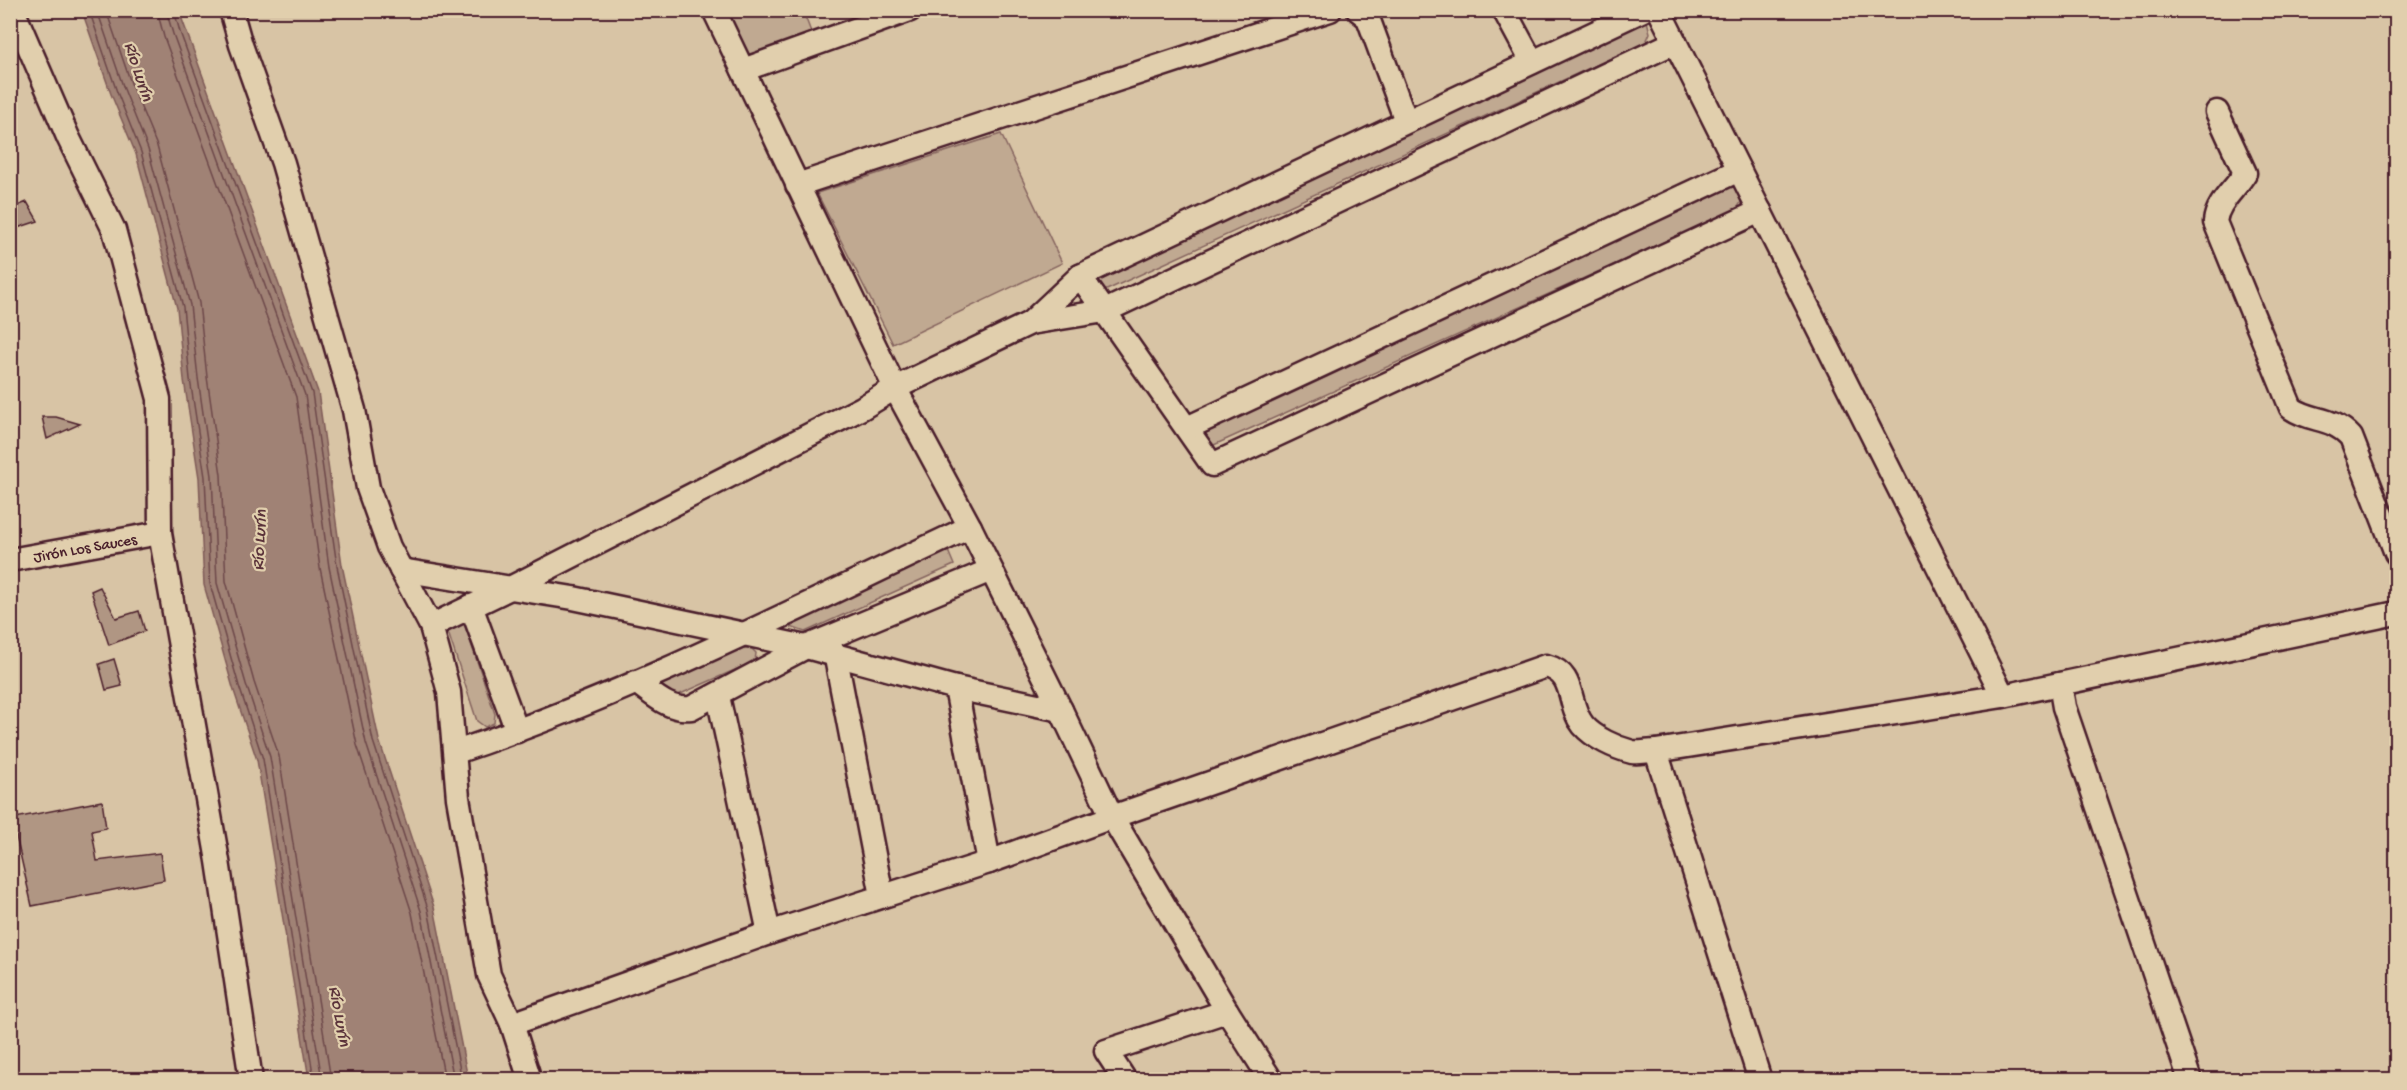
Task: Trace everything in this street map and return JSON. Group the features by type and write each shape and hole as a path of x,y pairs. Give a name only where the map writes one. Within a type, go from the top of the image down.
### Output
{"street":[{"path":"13,10 68,137 114,230 159,399 160,533 218,861 251,1080"},
{"path":"231,10 283,163 306,242 354,410 368,488 389,547 430,626 449,692 456,752 458,798 489,975 512,1024 530,1080"},
{"path":"714,10 895,388 970,527 1112,817 1227,1011 1271,1080"},
{"path":"743,70 910,10"},
{"path":"797,185 1330,10"},
{"path":"1358,10 1368,18 1406,121"},
{"path":"1504,10 1532,62"},
{"path":"1030,323 1080,276 1643,10"},
{"path":"1659,10 2003,696"},
{"path":"430,626 510,588 862,408 895,388 1030,323 1105,311 1675,42"},
{"path":"2217,112 2245,173 2233,192 2216,211 2215,222 2291,408 2302,416 2341,426 2351,437 2397,553"},
{"path":"1187,428 1739,170"},
{"path":"1080,276 1212,465 1760,211"},
{"path":"456,752 517,731 636,682 970,527"},
{"name":"Jirón Los Sauces","path":"10,560 160,533"},
{"path":"401,570 573,598 835,653 956,688 1061,710"},
{"path":"636,682 679,710 691,708 718,696 806,647 991,570"},
{"path":"471,606 517,731"},
{"path":"512,1024 769,933 988,862 1546,666 1557,669 1565,676 1582,724 1597,737 1634,752 1656,751 2003,696 2397,613"},
{"path":"835,653 882,896"},
{"path":"2060,684 2075,739 2190,1080"},
{"path":"956,688 988,862"},
{"path":"718,696 769,933"},
{"path":"1656,751 1760,1080"},
{"path":"1125,1080 1106,1051 1227,1011"}],"shaded area":[{"path":"724,11 803,11 811,32 743,59"},
{"path":"1637,19 1647,21 1650,33 1646,42 1098,294 1086,279"},
{"path":"1001,134 1062,263 893,344 817,193"},
{"path":"1729,186 1739,188 1742,200 1737,209 1205,449 1194,434"},
{"path":"946,546 954,565 805,632 776,622"},
{"path":"462,617 495,714 494,723 485,727 477,721 445,623"},
{"path":"741,648 752,649 756,653 755,661 669,699 661,685"}],"water":[{"name":"Río Lurín","path":"82,11 179,11 318,392 342,565 379,740 434,907 468,1079 309,1079 257,760 233,688 204,585 199,478 184,380 177,308 136,154 111,94"}],"building":[{"path":"27,202 38,221 14,229 10,220 10,209"},
{"path":"42,417 56,417 80,424 47,439"},
{"path":"100,587 116,618 139,611 145,631 109,645 91,591"},
{"path":"114,659 122,686 106,690 99,664"},
{"path":"102,801 106,828 92,831 97,861 160,853 164,880 32,906 16,836 10,837 10,819"}]}
